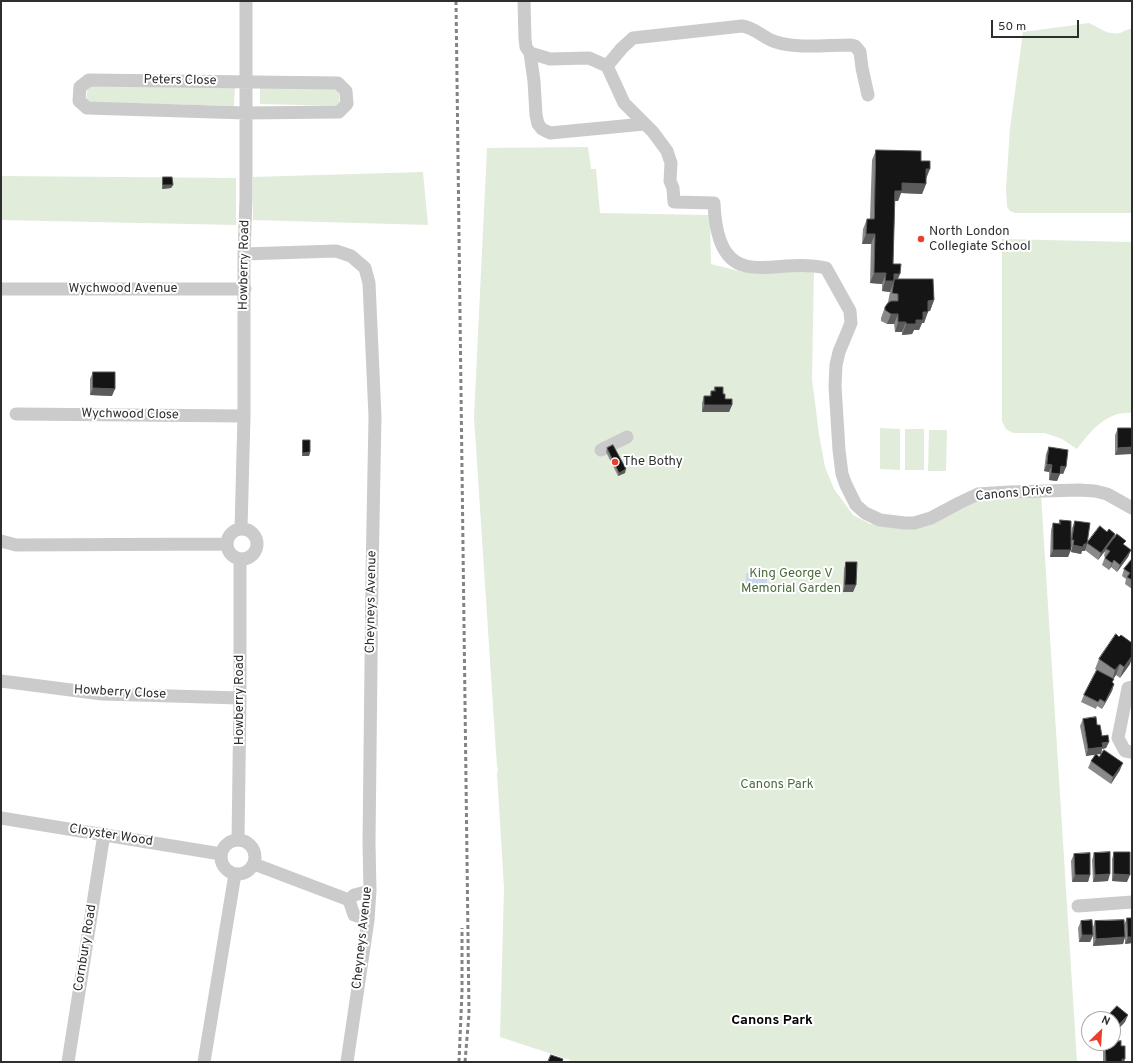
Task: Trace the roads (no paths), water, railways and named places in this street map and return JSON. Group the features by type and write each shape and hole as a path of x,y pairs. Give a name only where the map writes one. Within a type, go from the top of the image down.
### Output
{"street":[{"name":"Howberry Road","path":"241,529 244,416 244,254 247,82 246,1"},
{"path":"524,1 526,47 530,54 534,81 536,115 538,124 542,129 550,132 644,124"},
{"path":"607,66 622,48 633,38 742,26 755,30 769,40 795,46 855,46 860,52 868,95"},
{"path":"530,54 550,59 589,58 597,60 607,66 624,102 644,124"},
{"name":"Peters Close","path":"88,80 338,83 346,91 347,104 338,112 246,113 88,108 79,101 80,87 88,80"},
{"path":"611,127 620,121 623,115 624,102"},
{"name":"Canons Drive","path":"644,124 657,137 667,151 671,163 670,181 673,188 674,202 714,203 717,228 721,243 730,258 739,264 755,267 818,266 826,268 838,288 850,311 851,318 851,323 839,352 836,365 835,386 839,456 846,486 856,505 869,516 880,520 905,523 931,518 978,494 1009,492 1095,491 1107,494 1132,508"},
{"name":"Cheyneys Avenue","path":"244,254 336,251 351,256 365,268 369,283 376,417 372,598 369,843 370,891 368,920 347,1062"},
{"name":"Wychwood Avenue","path":"1,289 245,289"},
{"name":"Wychwood Close","path":"16,414 244,416"},
{"path":"601,450 627,437"},
{"path":"241,529 246,530 254,536 257,545 253,554 249,557 240,559 236,558 229,552 227,544 230,536 237,530 241,529"},
{"path":"1,541 16,544 227,544"},
{"name":"Howberry Road","path":"238,840 240,559"},
{"name":"Howberry Close","path":"1,682 102,694 240,698"},
{"path":"1132,687 1128,688 1118,738 1126,750 1132,752"},
{"name":"Cloyster Wood","path":"1,818 221,854"},
{"name":"Cornbury Road","path":"68,1062 104,834"},
{"path":"238,840 243,841 252,848 255,858 254,864 248,871 235,874 230,872 222,864 221,854 229,842 238,840"},
{"path":"254,864 349,900"},
{"path":"204,1062 235,874"},
{"path":"349,900 354,895 370,891"},
{"path":"349,900 354,915 368,920"},
{"path":"1078,906 1132,902"}],"water":[{"path":"746,573 767,573 767,585 746,585"}],"railway":[{"path":"456,1 469,1014 465,1062"},
{"path":"459,1062 462,991 462,928"}],"place":[{"name":"North London Collegiate School","path":"921,239"},
{"name":"The Bothy","path":"615,462"}],"district":[{"name":"Canons Park","path":"772,1021"}],"park label":[{"name":"King George V Memorial Garden","path":"791,582"}]}
